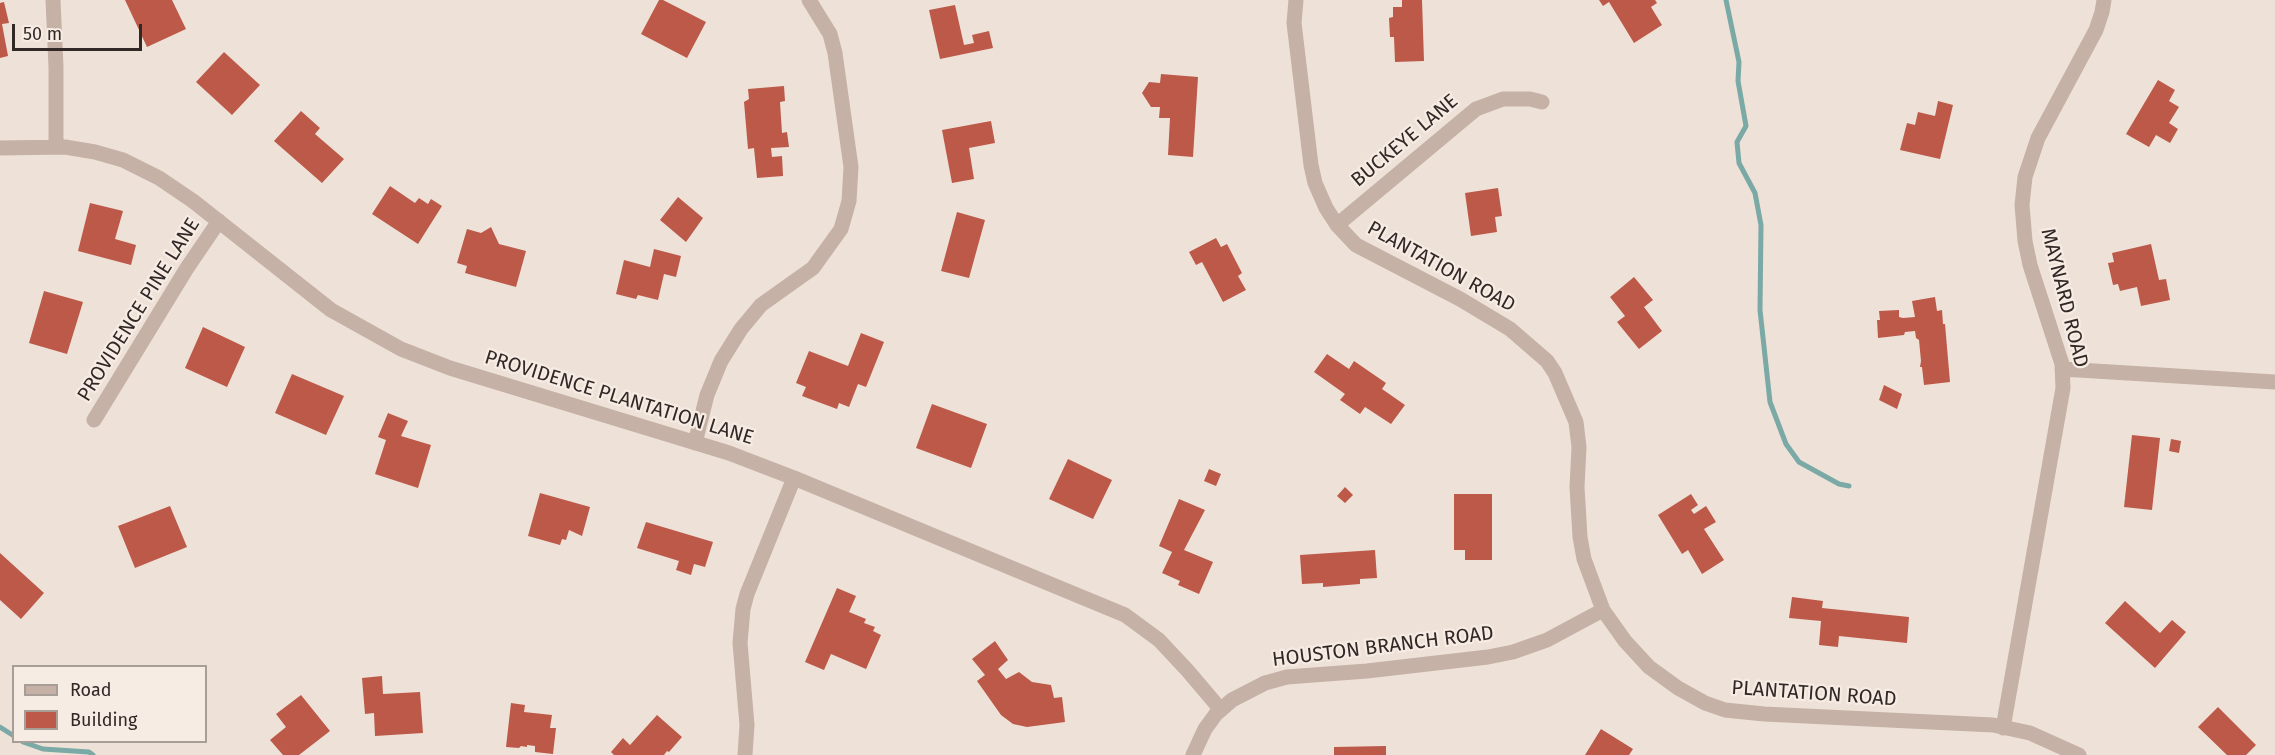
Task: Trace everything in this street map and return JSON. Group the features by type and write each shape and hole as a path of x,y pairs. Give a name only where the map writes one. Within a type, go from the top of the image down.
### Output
{"street":[{"path":"53,0 56,147"},
{"path":"695,443 707,395 722,361 741,329 760,304 813,268 841,229 849,201 851,167 835,53 830,34 809,0"},
{"name":"PLANTATION ROAD","path":"1296,0 1295,34 1311,165 1315,183 1326,208 1337,225 1356,245 1460,299 1510,329 1547,361 1555,373 1576,422 1577,487 1580,537 1584,559 1603,610 1625,641 1649,667 1678,688 1705,703 1725,710 1924,723 1959,723 2003,728 2030,733 2079,755"},
{"name":"MAYNARD ROAD","path":"2003,728 2063,388 2062,369 2030,265 2025,241 2022,205 2025,177 2038,138 2096,30 2104,0"},
{"name":"BUCKEYE LANE","path":"1337,225 1476,109 1503,99 1530,99 1542,102"},
{"name":"PROVIDENCE PLANTATION LANE","path":"0,148 56,147 95,152 123,160 159,178 219,221 331,310 401,349 450,368 729,453 1125,615 1159,640 1221,710"},
{"name":"PROVIDENCE PINE LANE","path":"94,420 187,268 219,221"},
{"path":"2062,369 2275,382"},
{"path":"745,755 747,726 740,643 743,609 794,478"},
{"name":"HOUSTON BRANCH ROAD","path":"1192,755 1205,729 1221,710 1248,690 1287,677 1400,667 1514,652 1547,640 1603,610"}],"building":[{"path":"125,0 172,0 186,29 147,47"},
{"path":"659,0 706,22 687,58 641,34"},
{"path":"1402,0 1422,0 1424,61 1395,62 1394,37 1390,37 1389,18 1393,17 1393,7 1402,7"},
{"path":"1599,0 1655,0 1657,3 1651,7 1662,25 1634,43 1609,2 1603,6"},
{"path":"4,2 9,23 2,24 8,56 0,58 0,3"},
{"path":"955,5 964,45 974,43 972,35 989,31 993,48 940,59 929,10"},
{"path":"224,52 260,85 232,115 196,82"},
{"path":"1161,74 1198,77 1193,157 1168,155 1170,118 1159,118 1160,107 1151,107 1142,93 1149,82 1160,83"},
{"path":"2158,80 2175,90 2169,101 2179,107 2169,123 2178,129 2170,143 2156,135 2149,147 2126,134"},
{"path":"784,86 785,101 780,102 782,133 787,132 789,147 771,148 772,157 782,156 783,176 757,178 754,148 748,149 744,102 749,99 748,89"},
{"path":"1938,101 1953,105 1940,159 1900,150 1907,123 1915,125 1918,112 1935,116"},
{"path":"301,111 320,128 315,134 344,159 322,183 274,141"},
{"path":"991,121 995,143 969,148 974,179 952,183 942,130"},
{"path":"390,186 415,203 419,198 428,204 431,199 442,206 418,244 372,214"},
{"path":"1498,188 1502,216 1495,217 1497,232 1471,236 1465,193"},
{"path":"678,197 703,218 686,242 660,220"},
{"path":"90,203 123,211 115,239 136,245 131,265 78,251"},
{"path":"957,212 985,220 969,278 941,271"},
{"path":"491,227 499,244 526,251 516,287 465,273 467,266 457,263 467,229 481,233"},
{"path":"1216,238 1221,247 1227,244 1242,273 1238,276 1246,290 1223,302 1202,262 1196,265 1189,252"},
{"path":"2151,244 2159,280 2166,279 2170,300 2141,306 2137,287 2120,291 2118,284 2113,285 2108,263 2114,262 2112,253"},
{"path":"654,249 681,256 676,277 664,274 658,300 638,295 636,299 616,294 624,260 650,267"},
{"path":"1634,277 1653,300 1644,307 1662,331 1639,349 1617,322 1625,316 1610,297"},
{"path":"44,291 83,302 67,354 29,343"},
{"path":"1935,297 1937,311 1942,310 1943,324 1945,324 1950,382 1924,385 1922,367 1920,367 1919,340 1916,338 1915,331 1905,332 1904,335 1878,338 1877,320 1880,320 1879,311 1899,310 1899,317 1915,317 1912,301"},
{"path":"203,327 245,347 227,387 185,368"},
{"path":"861,333 884,342 866,387 858,384 849,407 839,403 837,409 802,396 806,387 796,383 809,351 848,366"},
{"path":"1327,354 1349,369 1354,361 1386,383 1382,389 1405,405 1391,424 1365,407 1360,414 1340,400 1345,394 1314,372"},
{"path":"292,374 344,396 326,435 275,413"},
{"path":"1884,385 1902,394 1897,409 1879,400"},
{"path":"932,404 987,424 971,468 916,448"},
{"path":"388,413 408,421 401,436 431,445 418,488 375,474 386,440 378,437"},
{"path":"2132,435 2160,438 2152,510 2124,507"},
{"path":"2171,439 2181,441 2179,453 2169,451"},
{"path":"1068,459 1112,480 1093,519 1049,499"},
{"path":"1209,469 1221,474 1216,486 1204,481"},
{"path":"1345,487 1353,495 1345,503 1337,496"},
{"path":"540,493 590,507 582,536 569,530 566,540 562,539 560,545 528,536"},
{"path":"1454,494 1492,494 1492,560 1465,560 1465,550 1454,550"},
{"path":"1691,494 1698,505 1691,510 1694,514 1706,506 1716,522 1704,529 1724,560 1702,574 1688,550 1682,554 1658,515"},
{"path":"1179,499 1205,510 1184,550 1213,562 1199,594 1178,585 1180,581 1162,573 1172,552 1159,546"},
{"path":"170,506 187,547 135,568 118,526"},
{"path":"646,522 713,542 705,567 694,564 691,575 676,570 679,561 637,548"},
{"path":"1375,550 1377,578 1360,579 1360,584 1323,587 1323,583 1302,584 1300,555"},
{"path":"0,553 44,593 21,619 0,600"},
{"path":"837,588 856,596 849,612 866,619 864,623 875,627 873,631 881,635 866,669 831,654 824,670 805,662"},
{"path":"1792,597 1823,601 1822,608 1909,617 1907,643 1839,636 1838,647 1819,645 1821,621 1789,618"},
{"path":"2125,601 2160,633 2172,620 2186,632 2155,668 2105,623"},
{"path":"995,641 1008,660 998,669 1006,679 1019,672 1032,682 1051,685 1054,698 1062,697 1065,722 1027,727 1013,724 1001,715 977,681 985,675 972,659"},
{"path":"382,676 383,694 420,692 423,733 375,736 374,713 365,714 362,678"},
{"path":"301,695 330,731 299,755 283,755 270,740 286,727 276,714"},
{"path":"511,703 525,705 524,712 552,715 550,728 556,728 553,754 535,752 535,746 506,747"},
{"path":"2218,707 2256,745 2246,755 2227,755 2198,727"},
{"path":"657,715 682,737 669,752 667,751 664,755 614,755 611,752 623,738 630,745"},
{"path":"1601,729 1633,749 1629,755 1585,755"},
{"path":"1386,746 1386,755 1334,755 1334,747"}],"waterway":[{"path":"1726,0 1739,62 1738,81 1746,126 1737,142 1739,163 1755,193 1761,225 1760,310 1770,402 1786,444 1799,462 1839,484 1849,486"},
{"path":"0,727 12,735"},
{"path":"26,743 43,749 89,752 93,755"}]}
